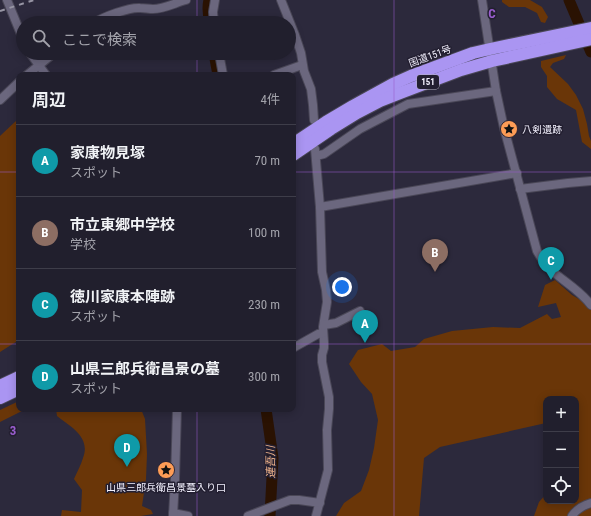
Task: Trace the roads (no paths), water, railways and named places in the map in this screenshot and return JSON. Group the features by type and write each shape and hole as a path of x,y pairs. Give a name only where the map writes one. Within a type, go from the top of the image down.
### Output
{"highway":[{"name":"国道151号","path":"296,153 331,129 380,101 491,55 576,37 591,28"},
{"name":"国道151号","path":"576,37 591,39"},
{"name":"国道151号","path":"296,142 326,122 393,84 473,53 491,55"},
{"path":"0,386 16,378"},
{"path":"0,398 16,390"}],"street":[{"path":"7,0 16,22"},
{"path":"108,16 127,9 162,8 186,0"},
{"path":"213,16 216,0"},
{"path":"281,0 287,16"},
{"path":"482,0 496,91 504,128 537,251 547,266 576,290 591,305"},
{"path":"296,39 301,52 302,65 310,89 314,120"},
{"path":"35,60 44,72"},
{"path":"31,72 45,60"},
{"path":"220,60 222,72"},
{"path":"282,72 302,65"},
{"path":"0,100 16,85"},
{"path":"316,516 328,470 326,430 329,397 322,362 327,302 322,272 320,207 316,153 324,154 360,129 408,104 496,91"},
{"path":"320,207 517,173"},
{"path":"520,189 591,181"},
{"path":"296,346 324,329 360,311"},
{"path":"177,412 173,515 188,516"},
{"path":"248,516 290,500 320,503"},
{"path":"572,516 591,503"}],"waterway":[{"name":"連吾川","path":"209,0 209,16"},
{"path":"569,0 591,52"},
{"name":"連吾川","path":"215,60 217,72"},
{"name":"連吾川","path":"266,412 273,458 270,516"}],"railway":[{"path":"0,11 34,0"}],"place":[{"name":"八剣遺跡","path":"509,129"},
{"name":"市立東郷中学校","path":"435,272"},
{"name":"徳川家康本陣跡","path":"551,280"},
{"name":"家康物見塚","path":"365,343"},
{"name":"山県三郎兵衛昌景の墓","path":"127,467"},
{"name":"山県三郎兵衛昌景墓入り口","path":"166,470"}]}
